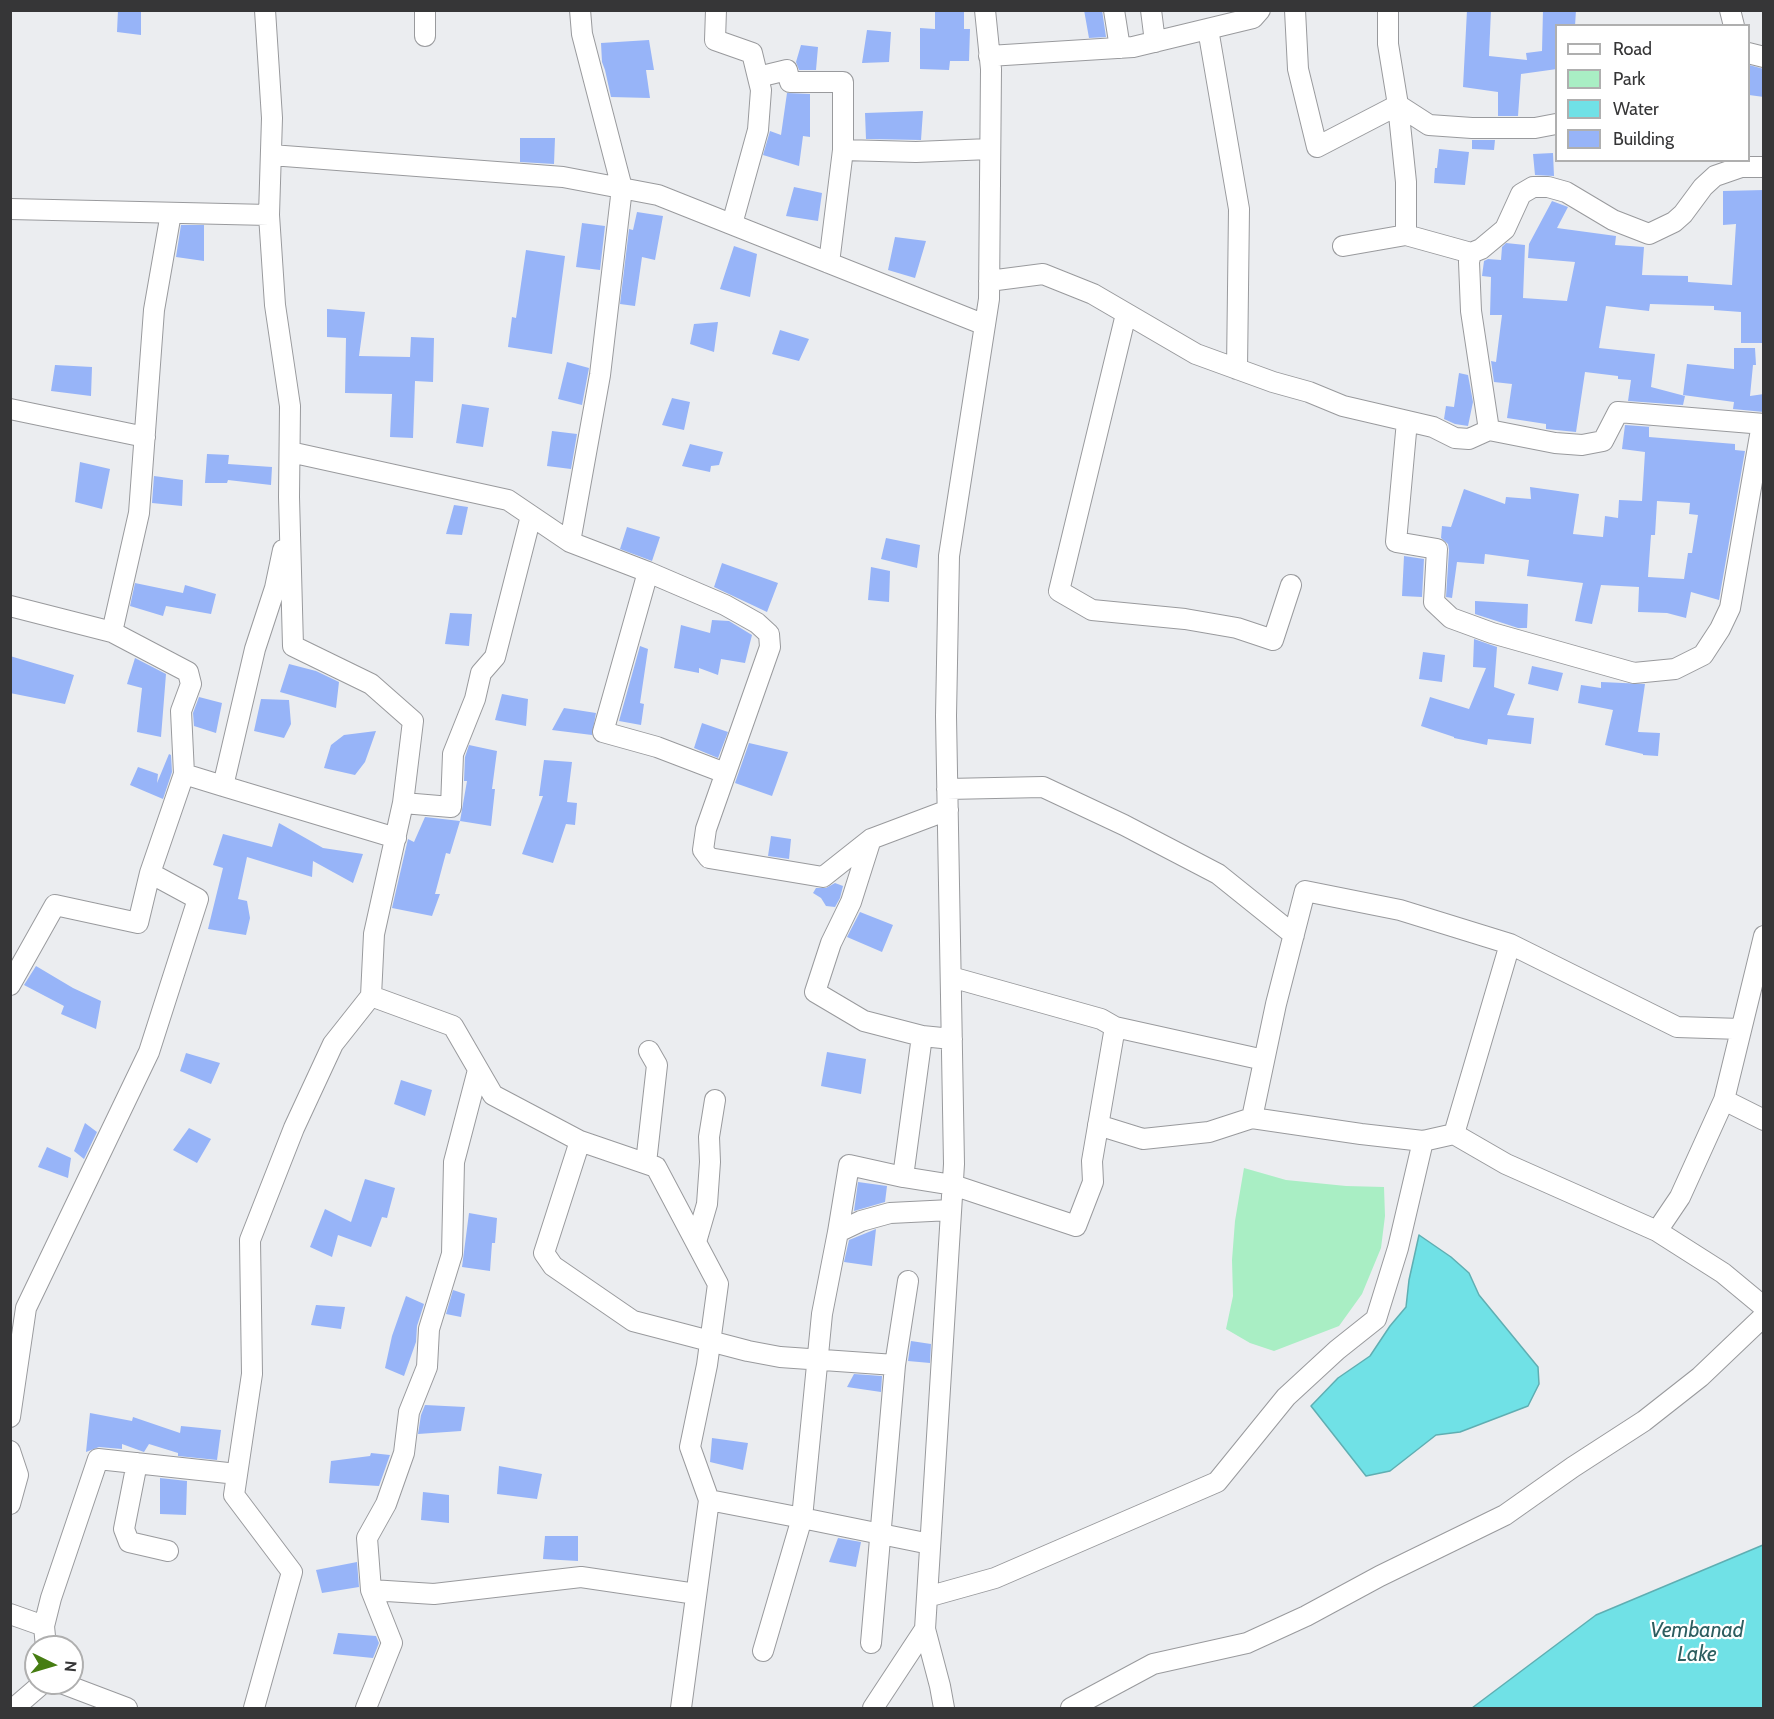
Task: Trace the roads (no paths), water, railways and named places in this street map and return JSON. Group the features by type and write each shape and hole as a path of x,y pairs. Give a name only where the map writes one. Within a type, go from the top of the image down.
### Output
{"street":[{"path":"254,1708 292,1572 234,1495 252,1374 250,1240 294,1128 333,1044 371,996 374,934 403,803 413,721 372,684 293,646 290,406 275,305 269,215 272,117 265,10"},
{"path":"425,10 425,36"},
{"path":"570,542 600,375 622,189 582,34 580,10"},
{"path":"716,10 715,40 752,54 761,90 758,130 732,225"},
{"path":"944,1708 925,1629 953,1185 946,716 949,556 989,299 990,56 985,10"},
{"path":"1114,10 1120,48"},
{"path":"1151,10 1155,42"},
{"path":"990,56 1120,48 1155,42 1253,18 1260,10"},
{"path":"1295,10 1299,69 1317,147 1398,105"},
{"path":"1388,10 1388,44 1398,105 1406,182 1406,235"},
{"path":"1208,28 1239,208 1237,369"},
{"path":"758,77 787,70 790,82 843,82 843,150 829,263"},
{"path":"1398,105 1429,125 1472,129 1535,128 1555,123"},
{"path":"843,150 916,152 990,149"},
{"path":"271,155 562,177 658,195 985,325"},
{"path":"1343,246 1406,235 1471,253 1481,249 1505,229 1521,194 1533,187 1548,187 1566,192 1613,220 1649,234 1674,222 1703,187 1731,165 1764,167"},
{"path":"10,209 269,215"},
{"path":"112,632 139,513 154,310 171,213"},
{"path":"1471,253 1469,262 1471,311 1489,430"},
{"path":"989,281 1043,274 1093,294 1196,354 1309,392 1343,406 1433,427 1455,438 1469,440 1489,430 1582,445 1603,441 1618,412 1763,424 1730,608 1703,655 1674,669 1634,673 1492,633 1451,618 1434,603 1437,549 1396,542 1407,421"},
{"path":"1125,314 1059,591 1092,610 1185,618 1237,628 1274,640 1291,585"},
{"path":"10,409 145,437"},
{"path":"290,453 508,501 570,542 725,604 757,623 769,634 770,647 764,666 706,829 703,850 709,858 823,877 871,839 948,810"},
{"path":"403,803 451,807 453,754 475,699 481,674 495,657 531,516"},
{"path":"223,786 255,649 275,588 290,522"},
{"path":"648,572 603,732 657,747 725,773"},
{"path":"10,606 112,632 188,672 191,684 181,711 184,774 150,873 138,923 55,905 10,985"},
{"path":"184,774 396,838"},
{"path":"948,789 1043,787 1124,825 1218,874 1294,935"},
{"path":"871,839 851,902 831,943 815,992 864,1021 922,1036 952,1039"},
{"path":"10,1417 26,1308 149,1052 198,899 150,873"},
{"path":"1252,1118 1305,891 1400,910 1510,944 1677,1027 1741,1029"},
{"path":"1657,1231 1680,1197 1724,1100 1764,936"},
{"path":"1455,1134 1510,944"},
{"path":"951,977 1101,1019 1115,1027 1264,1060"},
{"path":"371,996 453,1026 493,1095 580,1141 656,1167 718,1284 690,1447 710,1500 681,1708"},
{"path":"763,1652 802,1518 822,1314 849,1164 903,1177 953,1185 1076,1226 1093,1182 1092,1161 1115,1027"},
{"path":"903,1177 922,1036"},
{"path":"646,1163 657,1065 649,1052"},
{"path":"366,1708 392,1643 371,1590 367,1538 386,1504 404,1453 409,1412 427,1367 429,1329 452,1254 454,1162 478,1070"},
{"path":"696,1242 706,1204 710,1162 708,1137 715,1100"},
{"path":"1724,1100 1764,1120"},
{"path":"1098,1125 1143,1139 1209,1132 1252,1118 1424,1141 1455,1134 1506,1164 1657,1231 1723,1273 1764,1307"},
{"path":"580,1141 544,1253 552,1266 633,1321 780,1357 895,1365"},
{"path":"927,1597 995,1578 1217,1482 1286,1397 1337,1350 1376,1319 1398,1248 1424,1141"},
{"path":"838,1232 861,1221 890,1213 951,1210"},
{"path":"871,1643 895,1365 908,1281"},
{"path":"1071,1708 1153,1664 1247,1643 1306,1616 1380,1576 1505,1515 1644,1421 1700,1377 1764,1316"},
{"path":"10,1451 18,1475 10,1504"},
{"path":"45,1635 44,1626 51,1598 98,1459 237,1474"},
{"path":"137,1463 124,1529 129,1542 168,1551"},
{"path":"710,1500 930,1544"},
{"path":"371,1590 434,1594 581,1577 696,1594"},
{"path":"10,1614 44,1626"},
{"path":"873,1708 925,1629"},
{"path":"84,1692 127,1708"},
{"path":"14,1708 29,1695"}],"water":[{"path":"1419,1235 1451,1257 1469,1273 1479,1295 1538,1367 1539,1384 1528,1406 1460,1432 1436,1435 1390,1471 1366,1476 1311,1406 1338,1378 1370,1356 1406,1307 1409,1280"},
{"name":"Vembanad Lake","path":"1763,1545 1763,1708 1472,1708 1596,1615"}]}
